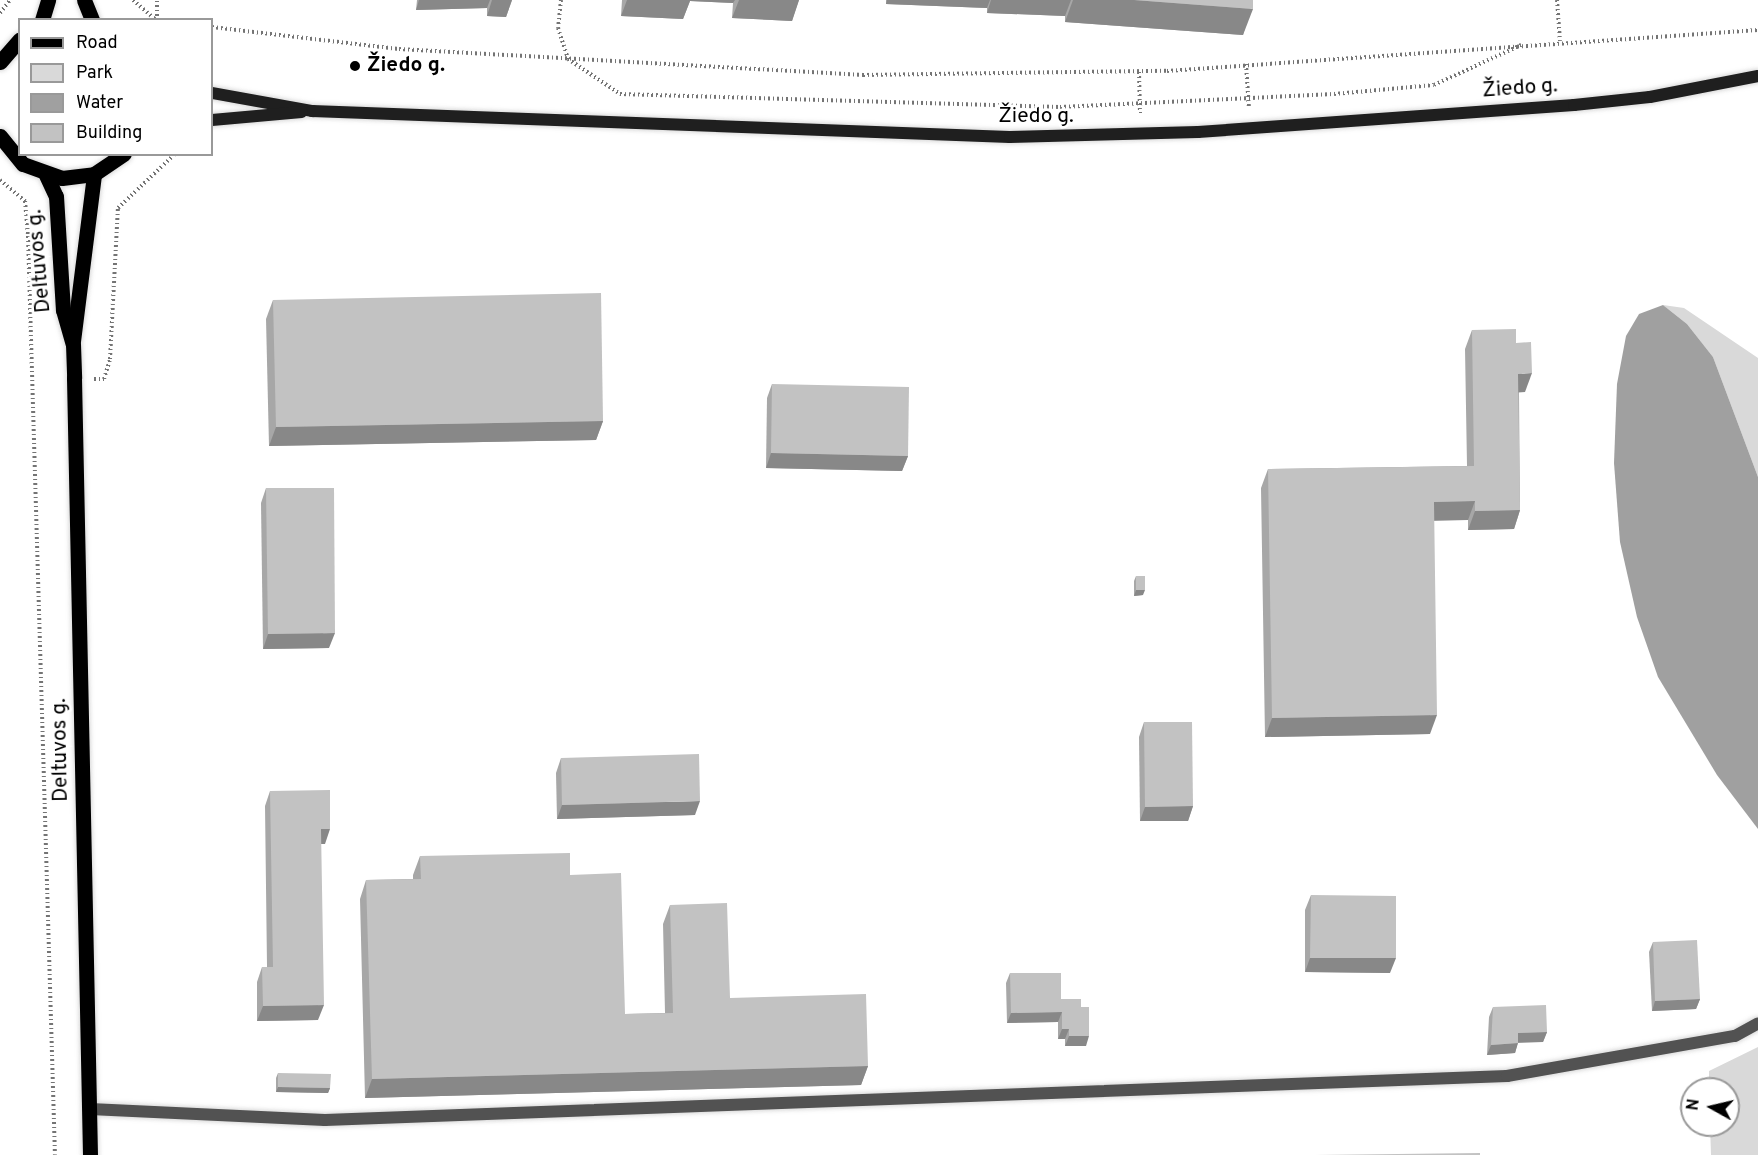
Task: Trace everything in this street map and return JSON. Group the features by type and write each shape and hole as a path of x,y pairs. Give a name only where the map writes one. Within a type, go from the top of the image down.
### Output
{"main road":[{"path":"43,18 48,0"},
{"path":"84,0 91,18"},
{"path":"0,62 18,41"},
{"path":"0,136 23,164 46,175 94,174 121,156"},
{"name":"Deltuvos g.","path":"90,1155 73,344 94,174"},
{"name":"Deltuvos g.","path":"46,175 56,196 63,310 73,344"}],"street":[{"name":"Žiedo g.","path":"213,120 312,111 1010,137 1140,134 1250,128 1650,97 1758,76"},
{"name":"Žiedo g.","path":"213,93 312,111"},
{"path":"90,1108 325,1120 1507,1076 1735,1036 1758,1023"}],"path":[{"path":"0,13 10,0"},
{"path":"133,0 154,18"},
{"path":"156,18 157,0"},
{"path":"561,0 558,28 568,59 620,94 885,104 1139,103 1248,98 1434,85 1524,43"},
{"path":"1557,0 1560,41"},
{"path":"213,27 399,49 864,75 1139,72 1524,43 1758,30"},
{"path":"1246,64 1250,128"},
{"path":"1139,72 1140,134"},
{"path":"74,378 104,379 110,359 118,208 173,156"},
{"path":"0,180 26,201 28,236 55,1155"}],"green space":[{"path":"1663,305 1684,308 1758,358 1758,477 1713,357 1687,324"},
{"path":"1758,1047 1758,1155 1711,1155 1710,1137 1740,1137 1740,1077 1709,1077 1709,1071"}],"water":[{"path":"1663,305 1687,324 1713,357 1758,477 1758,829 1717,775 1658,677 1637,617 1620,542 1614,463 1617,384 1626,336 1639,314"}],"building":[{"path":"1134,0 1253,0 1253,9"},
{"path":"601,293 603,421 276,427 273,300"},
{"path":"1516,329 1516,343 1531,342 1532,373 1518,374 1520,510 1475,511 1475,501 1434,502 1437,715 1272,718 1268,469 1474,466 1472,330"},
{"path":"772,384 909,387 908,456 771,453"},
{"path":"266,488 334,488 335,633 268,634"},
{"path":"1136,576 1145,576 1145,590 1136,590"},
{"path":"1144,722 1192,722 1193,806 1145,807"},
{"path":"699,754 700,801 562,805 561,758"},
{"path":"330,790 330,829 321,829 324,1005 263,1006 262,967 273,967 270,791"},
{"path":"570,853 570,875 621,873 625,1014 673,1013 670,905 727,903 730,998 866,994 868,1066 372,1079 366,880 421,879 420,856"},
{"path":"1311,895 1396,896 1396,958 1310,958"},
{"path":"1697,940 1700,999 1655,1001 1653,942"},
{"path":"1010,973 1061,973 1061,999 1081,999 1081,1007 1089,1007 1089,1036 1069,1036 1069,1029 1062,1029 1062,1012 1011,1013"},
{"path":"1546,1005 1547,1032 1518,1033 1518,1043 1491,1045 1493,1007"},
{"path":"278,1073 331,1074 330,1088 278,1087"},
{"path":"1480,1153 1480,1155 1315,1155"}],"place":[{"name":"Žiedo g.","path":"355,66"}]}
